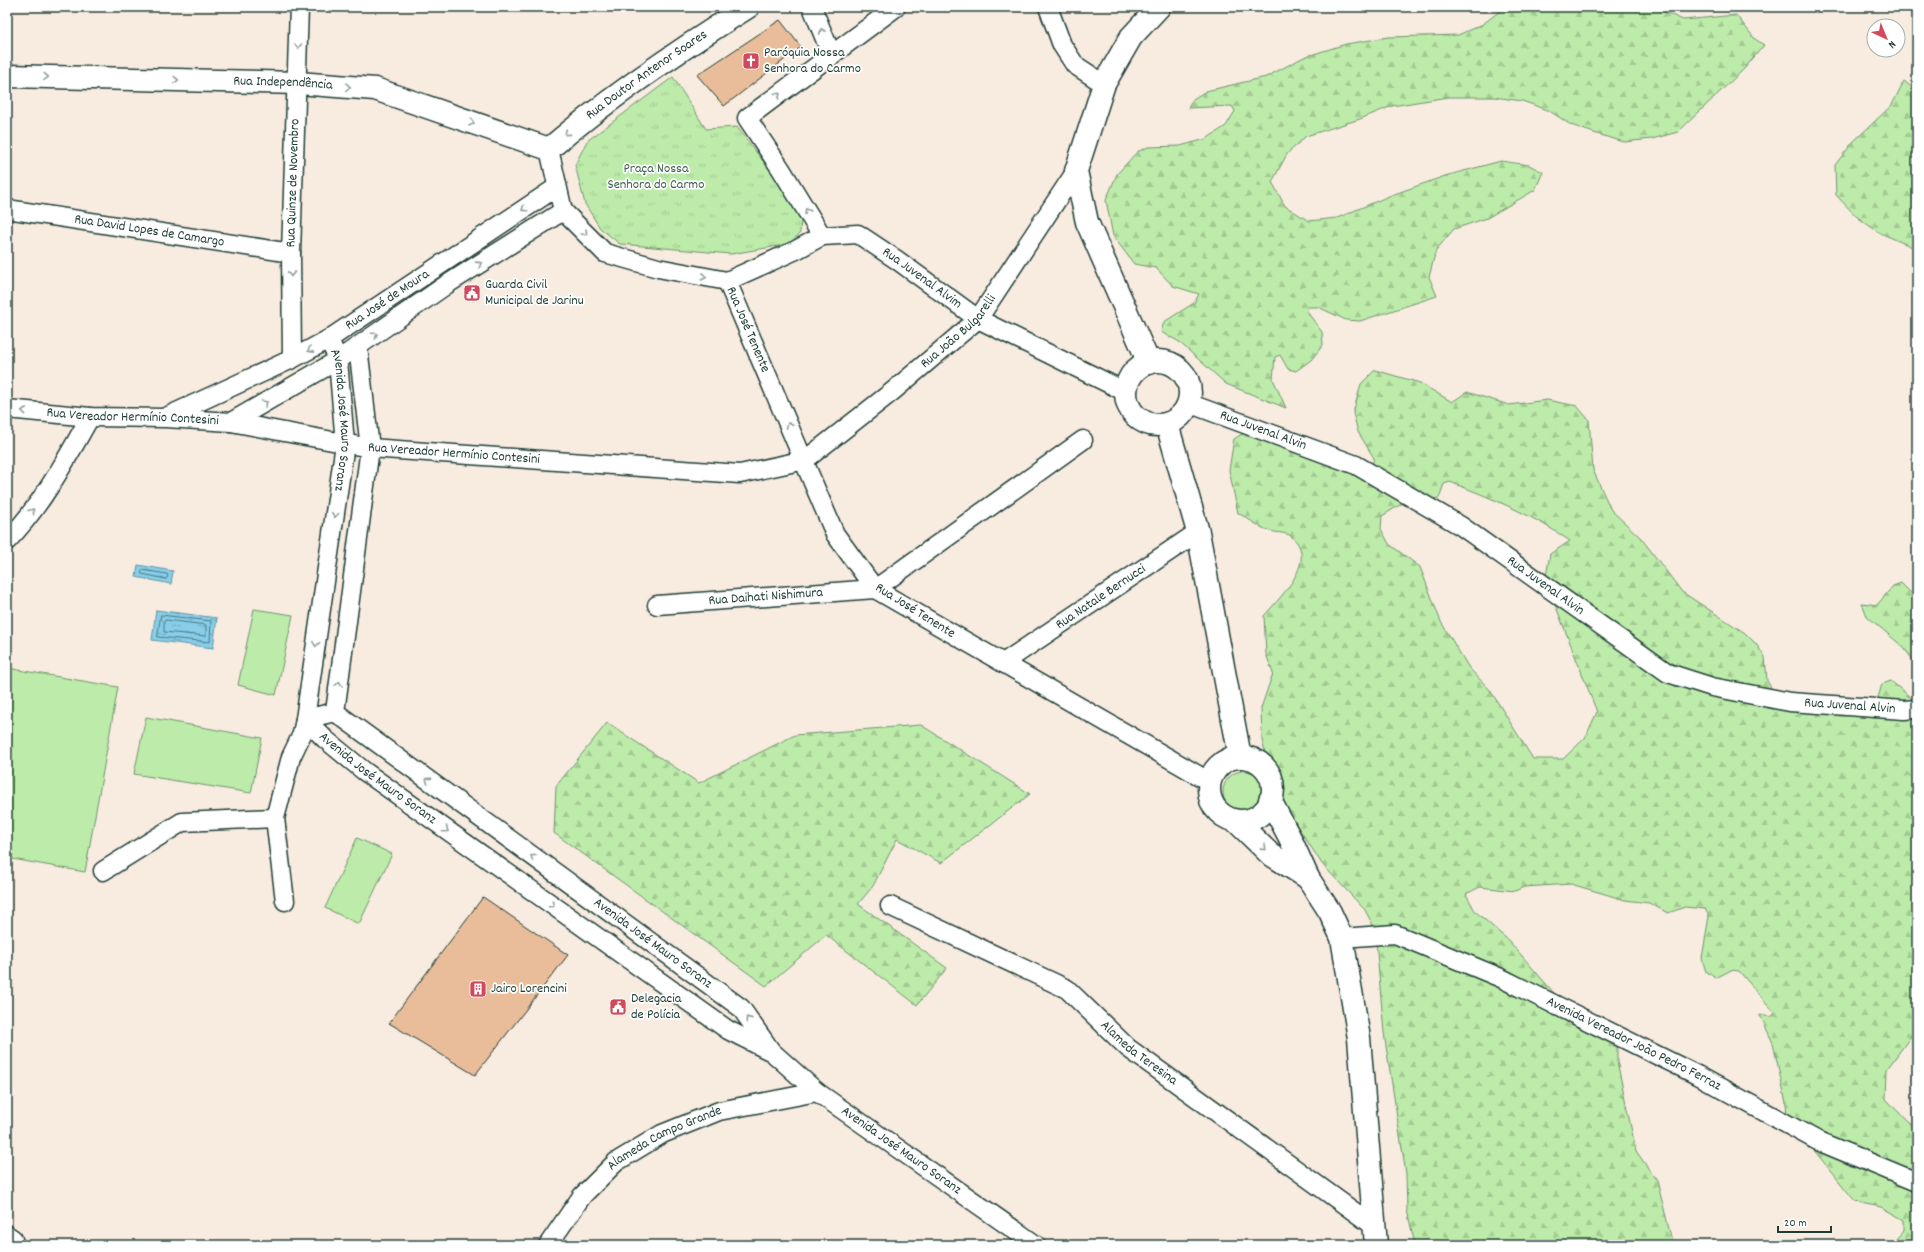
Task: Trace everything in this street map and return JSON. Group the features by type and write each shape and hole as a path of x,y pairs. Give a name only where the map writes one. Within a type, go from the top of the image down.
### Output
{"main road":[{"name":"Rua Doutor Antenor Soares","path":"548,149 586,118 690,43 748,7"},
{"path":"1149,363 1087,222 1076,171 1104,84 1131,37 1159,7"},
{"name":"Rua Independência","path":"7,76 298,84 375,89 548,149"},
{"path":"1162,362 1173,365 1181,372 1187,381 1190,392 1188,403 1179,416 1167,424 1157,425 1147,423 1138,418 1131,411 1127,402 1126,392 1128,382 1133,373 1141,366 1149,363 1162,362"},
{"path":"1167,424 1198,532 1240,757"},
{"path":"1240,757 1250,758 1260,763 1267,771 1273,790 1265,810 1257,817 1236,821 1226,818 1218,811 1212,802 1209,792 1210,782 1214,772 1221,764 1230,759 1240,757"},
{"path":"1270,800 1290,838 1308,878 1330,912 1342,938 1359,1038 1375,1236"},
{"path":"1236,821 1270,854 1308,878"}],"street":[{"name":"Rua Quinze de Novembro","path":"292,359 291,253 298,84 299,7"},
{"path":"812,7 832,56"},
{"path":"548,149 563,211 605,253 658,268 727,281 796,250 822,236 781,169 747,118 896,7"},
{"path":"1048,7 1062,45 1075,65 1104,84"},
{"name":"Rua João Bulgarelli","path":"805,460 893,391 978,319 1076,171"},
{"name":"Rua José de Moura","path":"166,418 292,359 329,339 557,187"},
{"name":"Rua David Lopes de Camargo","path":"7,209 291,253"},
{"name":"Rua José de Moura","path":"231,422 338,360 446,285 563,211"},
{"name":"Rua Juvenal Alvim","path":"822,236 858,234 897,260 978,319 1126,392"},
{"path":"436,267 446,285"},
{"name":"Rua José Tenente","path":"727,281 805,460 835,534 875,589 1210,782"},
{"name":"Avenida José Mauro Soranz","path":"329,339 338,360 345,444 305,719 325,739 364,771 728,1030 771,1051"},
{"name":"Avenida José Mauro Soranz","path":"358,347 370,448 335,712 741,1008 771,1051 817,1092 1036,1245"},
{"name":"Rua Juvenal Alvin","path":"1188,403 1356,466 1461,526 1668,673 1712,687 1790,702 1904,710 1917,709"},
{"name":"Rua Vereador Hermínio Contesini","path":"7,409 90,417 166,418 231,422 370,448 740,474 805,460"},
{"path":"7,541 16,532 54,481 90,417"},
{"path":"875,589 1083,440"},
{"name":"Rua Natale Bernucci","path":"1003,663 1198,532"},
{"name":"Rua Daihati Nishimura","path":"657,605 875,589"},
{"path":"285,901 275,818 291,757 302,734 305,719 335,712"},
{"path":"103,871 182,822 275,818"},
{"name":"Alameda Teresina","path":"890,906 1067,989 1128,1048 1375,1236"},
{"name":"Avenida Vereador João Pedro Ferraz","path":"1342,938 1395,934 1501,978 1697,1075 1818,1141 1917,1182"},
{"name":"Alameda Campo Grande","path":"548,1245 582,1196 616,1162 662,1134 719,1111 817,1092"}],"green space":[{"path":"1505,7 1654,7 1683,20 1736,15 1755,39 1764,45 1744,69 1678,132 1652,139 1624,142 1571,125 1548,110 1522,101 1494,97 1448,97 1392,106 1360,119 1306,136 1287,154 1272,182 1285,206 1309,221 1337,218 1389,196 1445,176 1501,161 1529,165 1543,172 1535,190 1487,218 1454,229 1436,250 1429,277 1437,296 1360,321 1346,320 1318,307 1307,307 1308,313 1322,332 1323,345 1311,360 1296,371 1288,369 1280,355 1275,357 1273,379 1286,408 1226,384 1178,341 1161,332 1164,322 1194,303 1199,294 1173,286 1156,268 1134,264 1113,236 1106,200 1117,174 1137,152 1148,147 1180,146 1206,139 1226,126 1235,111 1232,106 1188,108 1193,99 1206,91 1266,77 1304,57 1346,44 1389,37 1458,35 1483,24"},
{"name":"Praça Nossa Senhora do Carmo","path":"673,77 706,129 737,127 795,203 801,219 800,233 790,244 731,254 620,244 600,228 585,204 575,165 587,141"},
{"path":"1904,81 1917,91 1917,249 1878,232 1856,216 1836,195 1835,165 1853,142 1892,105"},
{"path":"1375,370 1420,383 1452,402 1467,392 1509,405 1547,400 1577,406 1589,420 1593,470 1611,510 1641,538 1682,592 1745,633 1756,644 1765,657 1767,681 1772,689 1788,695 1869,701 1878,698 1882,684 1891,681 1917,703 1917,1028 1887,1069 1886,1099 1908,1122 1917,1128 1917,1245 1890,1245 1904,1229 1904,1219 1881,1206 1855,1201 1809,1144 1788,1131 1786,1103 1773,1043 1760,1015 1771,1017 1775,1013 1739,971 1731,970 1716,978 1706,972 1702,958 1709,916 1705,909 1685,907 1668,913 1649,903 1625,900 1571,884 1524,887 1515,891 1480,887 1466,894 1475,911 1509,941 1554,993 1579,1013 1617,1030 1617,1061 1636,1151 1657,1181 1673,1245 1415,1245 1407,1210 1406,1174 1384,1033 1375,929 1365,910 1322,864 1285,807 1269,770 1262,740 1261,708 1273,673 1266,654 1264,616 1287,589 1294,578 1299,567 1301,556 1299,546 1291,536 1267,530 1238,513 1229,470 1234,439 1242,434 1283,441 1372,465 1374,458 1358,432 1353,413 1361,384","holes":["1450,482 1527,515 1570,541 1550,554 1543,593 1556,607 1597,712 1585,738 1563,759 1533,759 1490,690 1469,668 1441,622 1420,567 1389,544 1381,529 1382,516 1403,503 1439,498 1444,484"]},
{"path":"1901,583 1917,599 1917,665 1903,647 1867,616 1862,603 1877,605 1893,586"},
{"path":"254,609 293,615 276,695 238,685"},
{"path":"7,668 118,687 85,872 7,858"},
{"path":"146,717 262,738 251,793 134,774"},
{"path":"607,723 699,783 795,735 921,725 1030,794 941,863 897,839 873,886 858,904 947,968 917,1005 826,935 766,986 554,833 556,786"},
{"path":"1240,771 1248,771 1259,777 1265,788 1265,796 1259,807 1248,813 1240,813 1229,807 1223,796 1223,788 1229,777"},
{"path":"357,838 392,854 359,924 325,908"}],"water":[{"path":"138,565 173,571 171,584 136,577"},
{"path":"156,610 217,618 213,648 152,640"}],"building":[{"name":"Paróquia Nossa Senhora do Carmo","path":"780,20 801,47 724,106 697,75"},
{"name":"Jairo Lorencini","path":"483,897 568,955 475,1075 389,1023"}],"place":[{"name":"Paróquia Nossa Senhora do Carmo","path":"751,61"},
{"name":"Guarda Civil Municipal de Jarinu","path":"472,293"},
{"name":"Jairo Lorencini","path":"478,989"},
{"name":"Delegacia de Polícia","path":"618,1007"}]}
